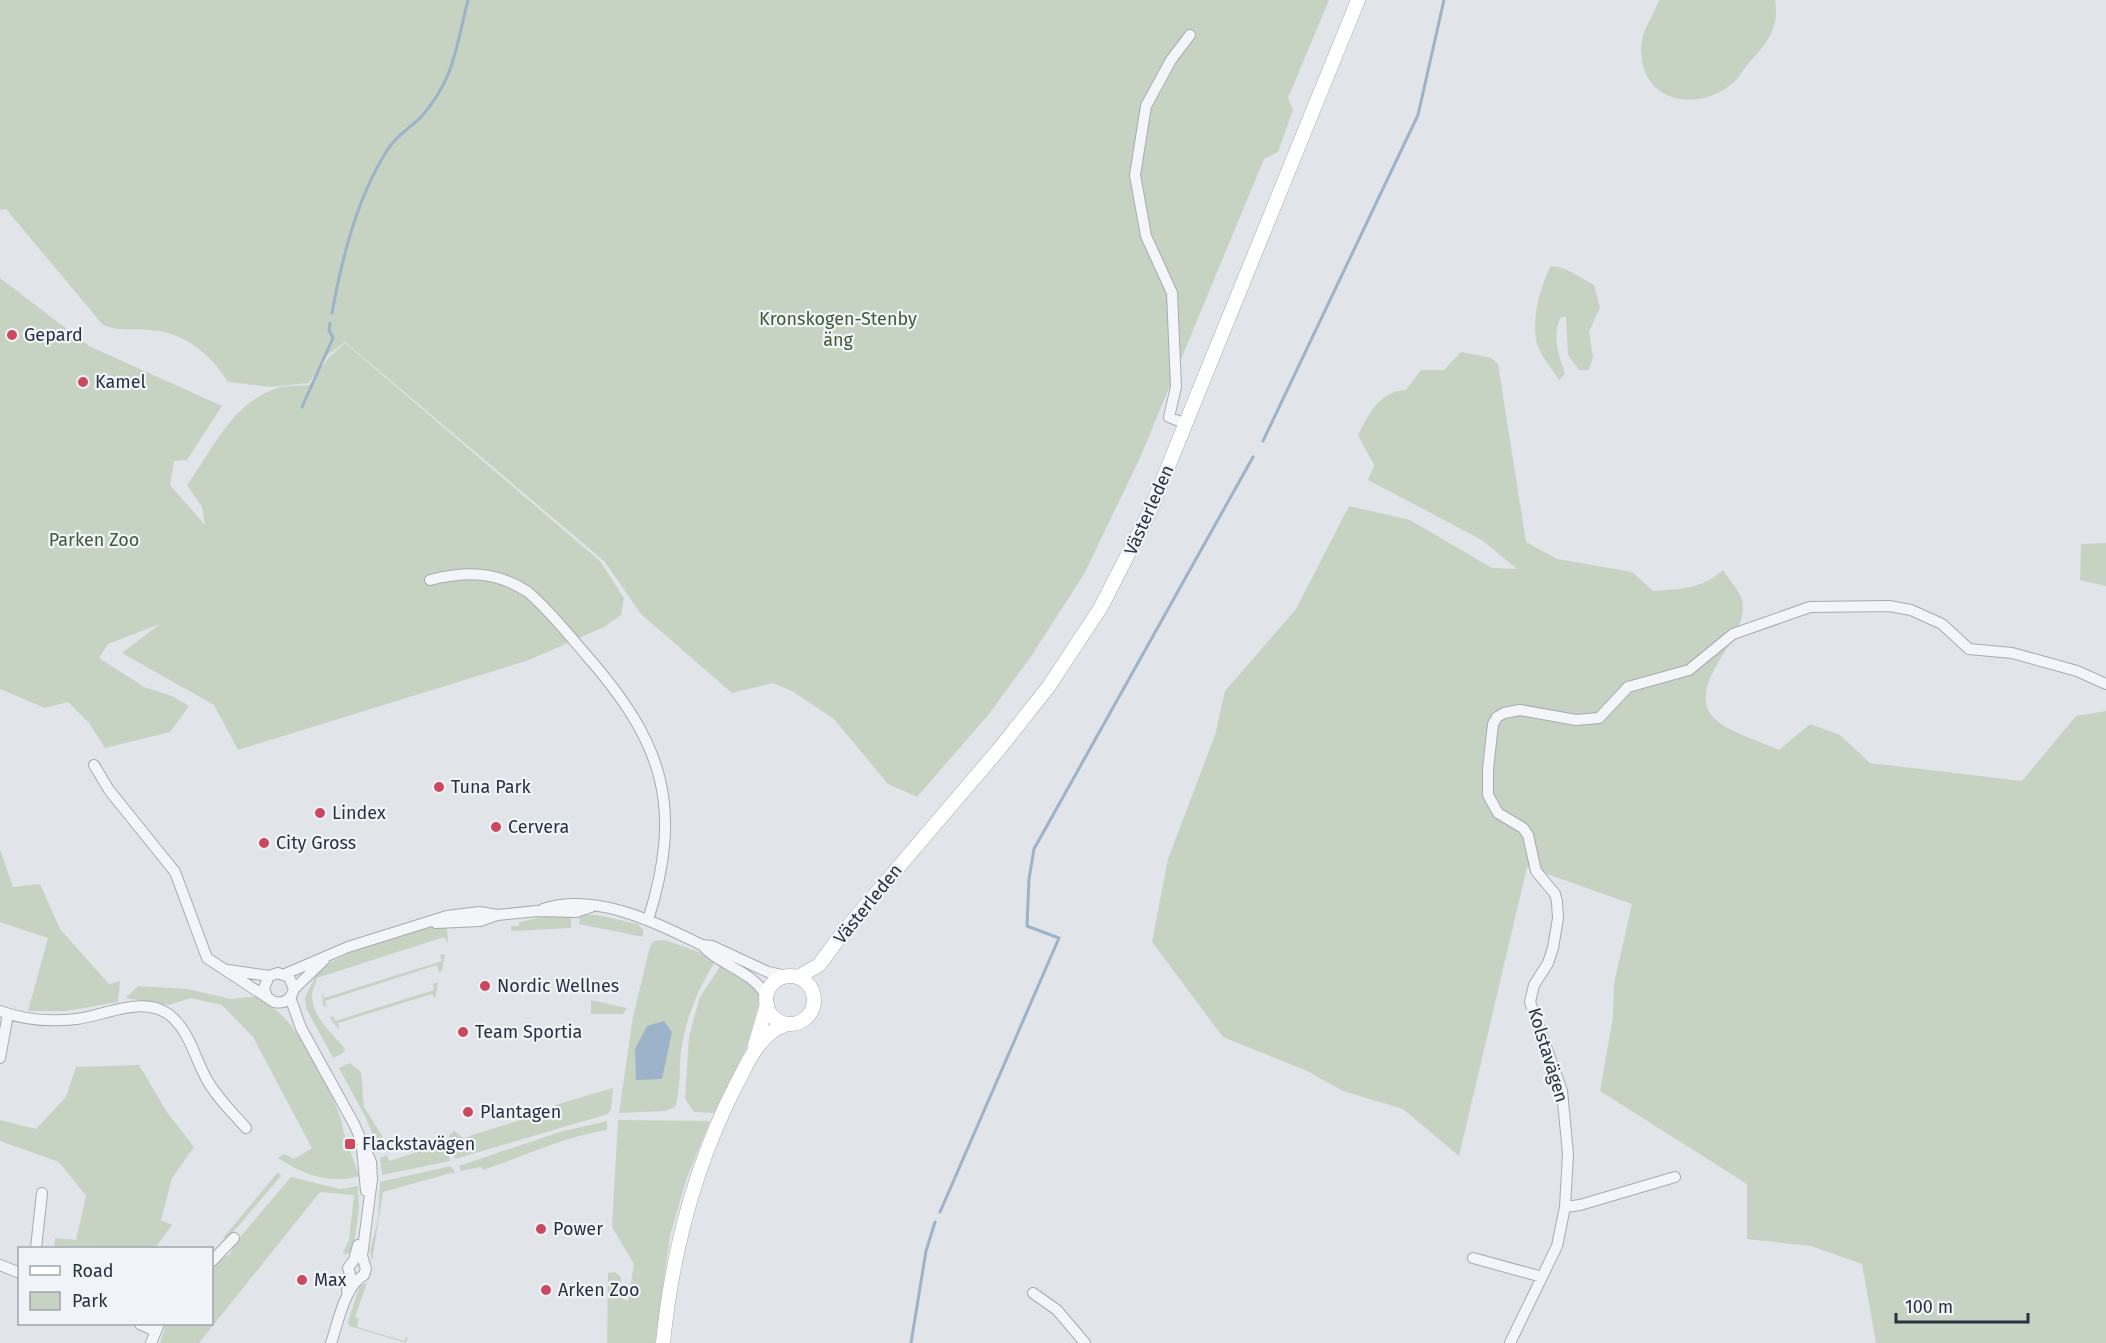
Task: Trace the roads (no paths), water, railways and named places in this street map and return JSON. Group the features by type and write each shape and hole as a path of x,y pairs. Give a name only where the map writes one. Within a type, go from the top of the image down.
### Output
{"main road":[{"name":"Västerleden","path":"792,976 814,969 828,955 844,931 1026,715 1067,660 1101,607 1133,547 1186,424 1358,0"},
{"name":"Västerleden","path":"814,995 828,955"},
{"path":"663,1343 669,1286 690,1196 724,1108 752,1055 771,1030 787,1024 799,1023 808,1016 814,1006 814,995 806,981 792,976 773,983 752,1055"},
{"path":"766,1001 772,1016 787,1024"}],"street":[{"path":"1186,424 1169,417 1176,387 1172,293 1146,236 1136,175 1146,106 1171,60 1190,35"},
{"path":"430,580 452,575 486,574 516,584 528,592 594,664 636,718 657,763 665,814 662,861 648,920"},
{"name":"Kolstavägen","path":"1510,1343 1557,1246 1565,1207 1568,1154 1562,1091 1530,1002 1534,985 1553,948 1557,904 1555,894 1536,871 1528,835 1523,828 1498,813 1488,795 1488,769 1493,724 1504,713 1520,710 1583,721 1599,718 1628,687 1689,670 1733,634 1810,607 1888,606 1911,609 1942,624 1969,649 2012,653 2077,670 2106,684"},
{"path":"94,765 109,790 175,872 207,958 220,969 278,1002 301,1028 354,1124 371,1162 372,1179 362,1256 359,1261 348,1265 354,1276 333,1338"},
{"path":"220,969 269,976 278,973 285,974 329,954 429,922 480,921 496,915 537,911 575,903 616,910 648,920 768,972 792,976"},
{"path":"702,945 708,952 752,978 766,1001"},
{"path":"278,1002 292,993 329,954"},
{"path":"285,974 301,1028"},
{"path":"267,997 264,988 269,976"},
{"path":"0,1059 4,1013 54,1020 114,1013 133,1006 164,1011 174,1018 185,1034 206,1077 220,1099 246,1128"},
{"path":"1565,1207 1580,1205 1675,1177"},
{"path":"36,1247 42,1193"},
{"path":"213,1259 234,1238"},
{"path":"1473,1258 1542,1278"},
{"path":"354,1276 365,1272 359,1261"},
{"path":"0,1265 18,1272"},
{"path":"1033,1293 1057,1310 1085,1343"},
{"path":"151,1343 157,1327"}],"water":[{"path":"664,1021 672,1032 662,1079 636,1080 635,1049 647,1026"}],"waterway":[{"path":"332,313 346,250 359,207 391,144 421,117 441,89 453,62 468,0"},
{"path":"1263,441 1418,115 1444,0"},
{"path":"302,407 333,338 329,330 330,323"},
{"path":"940,1212 1059,938 1027,926 1029,879 1034,849 1253,457"},
{"path":"911,1343 926,1251 935,1222"}],"place":[{"name":"Gepard","path":"12,335"},
{"name":"Kamel","path":"83,382"},
{"name":"Tuna Park","path":"439,787"},
{"name":"Lindex","path":"320,813"},
{"name":"Cervera","path":"496,827"},
{"name":"City Gross","path":"264,843"},
{"name":"Nordic Wellnes","path":"485,986"},
{"name":"Team Sportia","path":"463,1032"},
{"name":"Plantagen","path":"468,1112"},
{"name":"Flackstavägen","path":"350,1144"},
{"name":"Power","path":"541,1229"},
{"name":"Max","path":"302,1280"},
{"name":"Arken Zoo","path":"546,1290"}],"park label":[{"name":"Kronskogen-Stenby äng","path":"838,329"},
{"name":"Parken Zoo","path":"94,540"}]}
